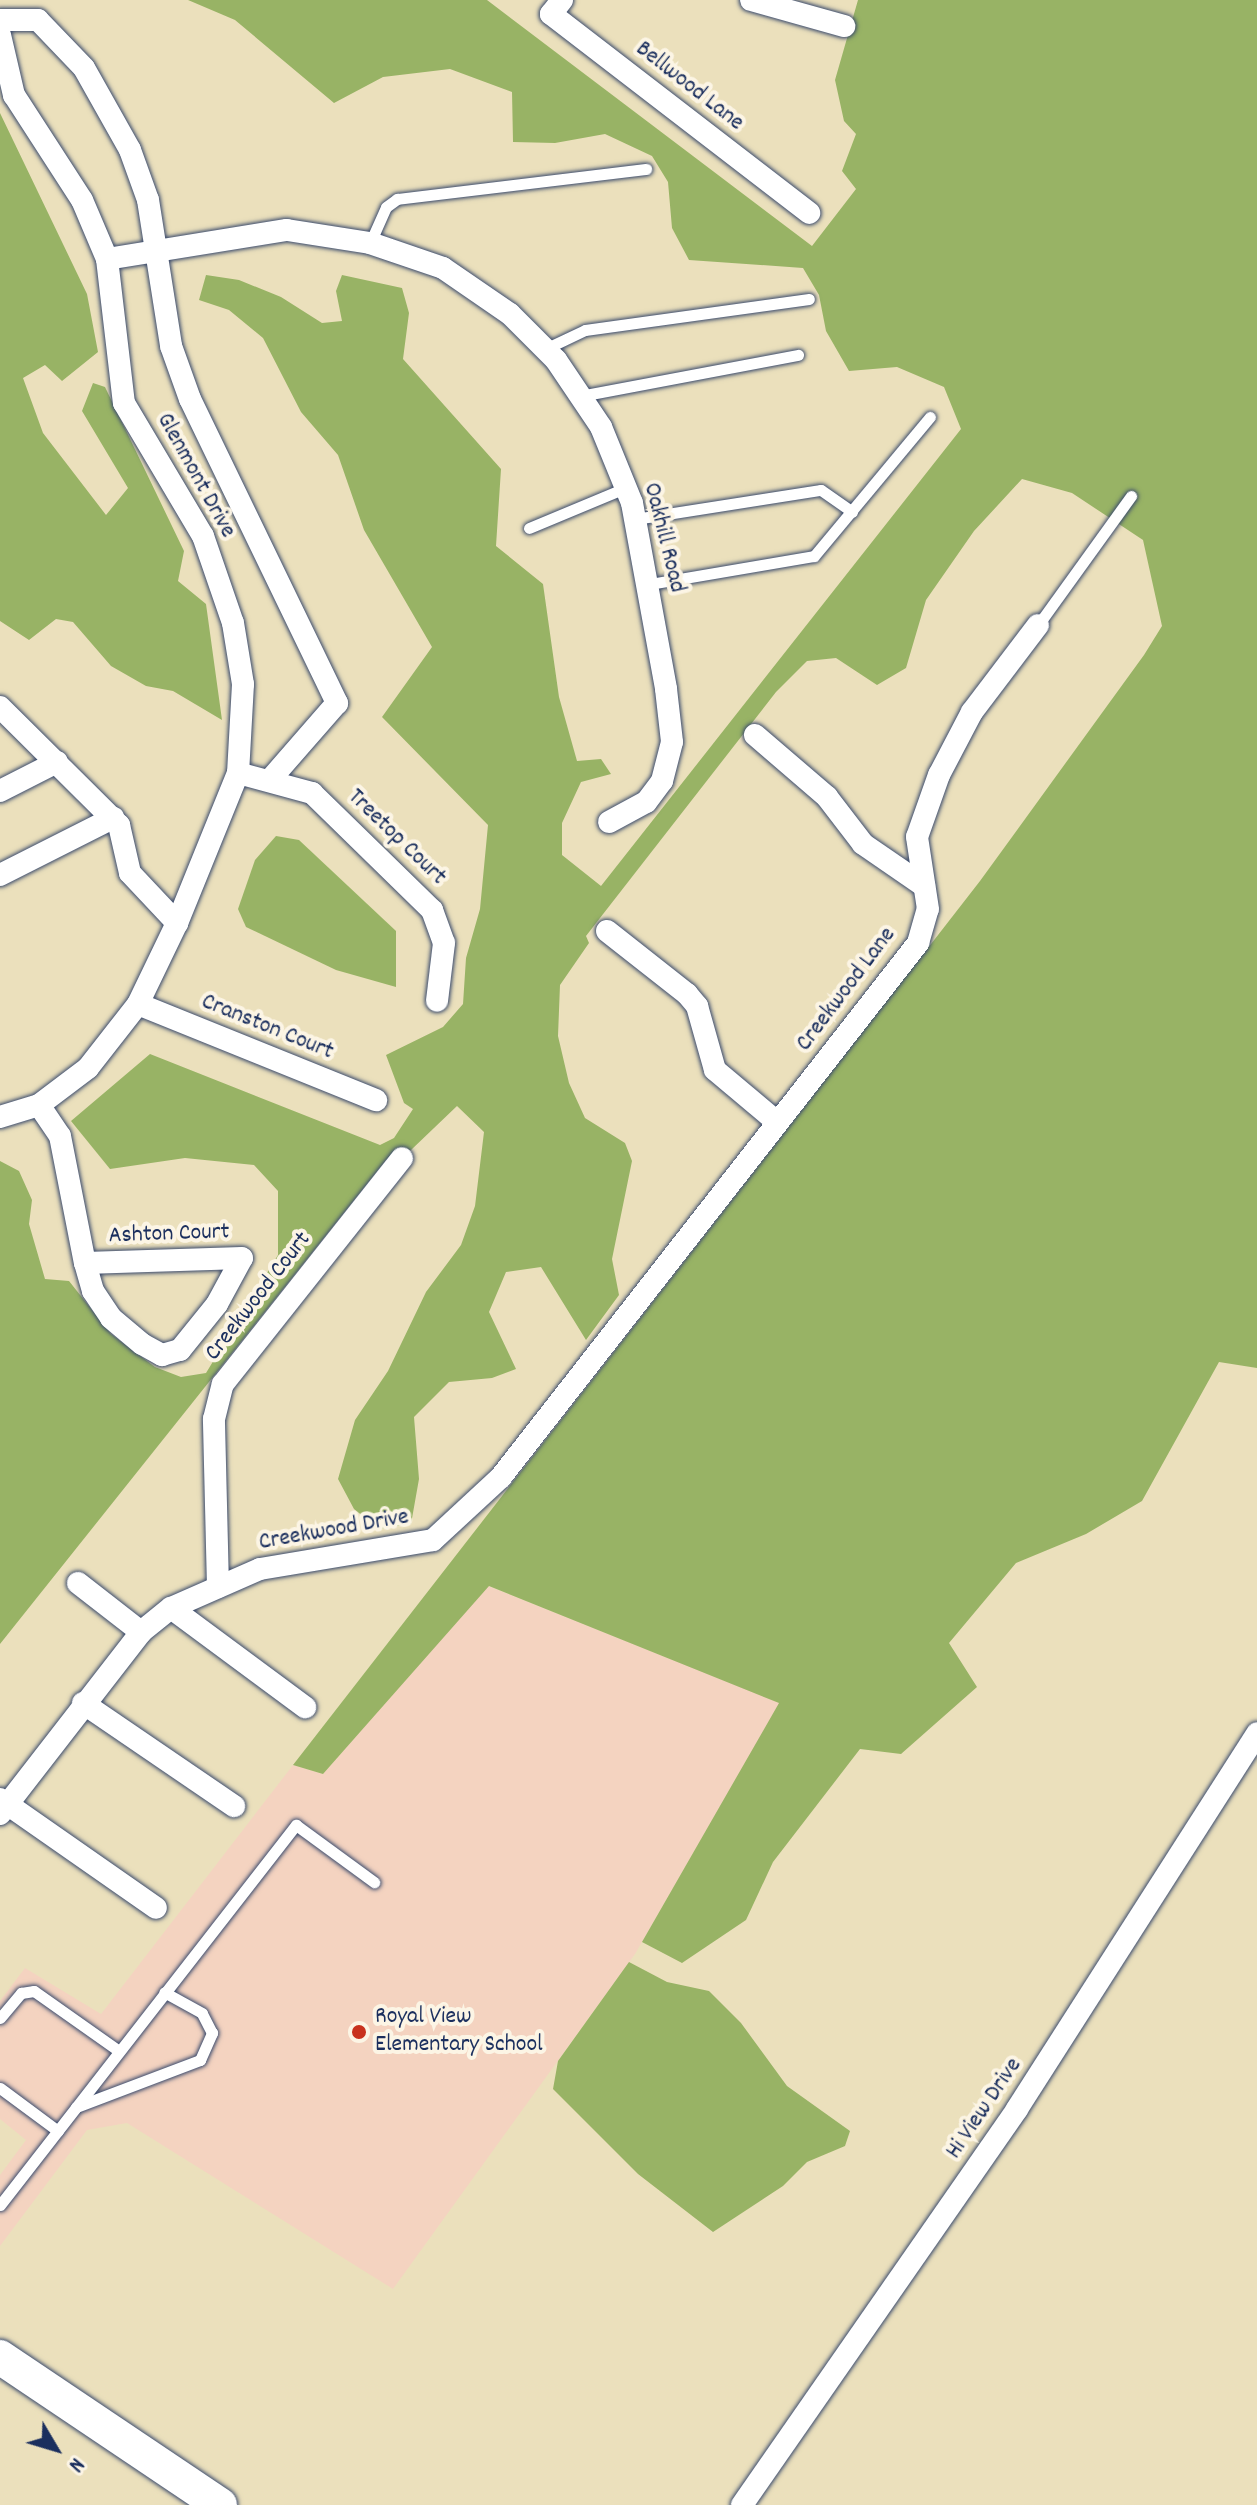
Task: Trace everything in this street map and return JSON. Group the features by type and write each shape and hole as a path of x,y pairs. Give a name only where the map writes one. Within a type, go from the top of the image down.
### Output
{"main road":[{"path":"0,2357 220,2505"}],"street":[{"name":"Bellwood Lane","path":"562,0 551,14 809,213"},
{"path":"751,1 844,26"},
{"path":"0,20 38,20 84,68 130,150 148,200 171,346 190,399 337,703 269,781"},
{"name":"Glenmont Drive","path":"0,35 14,95 82,200 107,259 124,403 203,536 233,623 243,684 238,773 177,923 138,1004 88,1068 39,1105 0,1117"},
{"name":"Oakhill Road","path":"107,259 287,230 370,243 443,268 510,314 545,349 601,427 625,488 650,584 672,742 662,781 646,802 609,822"},
{"name":"Creekwood Lane","path":"777,1122 918,943 928,909 917,837 939,775 972,712 1038,625"},
{"path":"0,707 113,818 130,873 177,923"},
{"path":"755,735 827,797 863,844 924,886"},
{"path":"0,791 57,762"},
{"name":"Treetop Court","path":"238,773 312,793 432,910 444,943 437,1001"},
{"path":"0,875 113,818"},
{"path":"607,931 687,994 697,1006 715,1070 777,1122"},
{"name":"Cranston Court","path":"138,1004 376,1100"},
{"name":"Ashton Court","path":"39,1105 60,1136 85,1263 93,1291 111,1318 162,1355 180,1350 217,1304 242,1258 85,1263"},
{"name":"Creekwood Drive","path":"2,1806 141,1632 171,1608 260,1569 433,1540 501,1477 777,1122"},
{"name":"Creekwood Court","path":"218,1587 214,1419 223,1384 402,1158"},
{"path":"78,1583 141,1632"},
{"path":"171,1608 305,1707"},
{"path":"83,1703 234,1806"},
{"name":"Hi View Drive","path":"742,2505 1017,2109 1257,1733"},
{"path":"2,1806 156,1908"}],"lane":[{"path":"370,243 386,207 397,199 646,169"},
{"path":"545,349 585,330 809,299"},
{"path":"580,396 798,355"},
{"path":"650,584 814,556 930,417"},
{"path":"529,528 625,488"},
{"path":"635,519 821,490 852,512"},
{"path":"1038,625 1131,496"},
{"path":"0,2205 296,1825 374,1882"},
{"path":"0,2018 21,1993 34,1991 119,2051"},
{"path":"75,2108 200,2060 212,2033 202,2013 164,1992"},
{"path":"0,2088 58,2131"}],"shaded area":[{"path":"488,1586 780,1703 635,1954 393,2289 127,2123 87,2130 0,2246 0,2175 26,2140 0,2119 0,2001 25,1968 101,2014 293,1765 323,1774"}],"green space":[{"path":"188,0 487,0 812,246 856,189 842,171 856,134 844,121 835,80 858,0 1257,0 1257,1368 1219,1362 1142,1501 1086,1534 1016,1563 949,1643 977,1687 901,1754 860,1749 773,1862 746,1920 682,1963 642,1942 779,1703 489,1586 323,1774 293,1765 980,881 1144,655 1162,626 1143,540 1072,493 1022,479 974,531 926,600 906,668 877,685 836,658 807,661 776,692 586,936 589,943 560,985 558,1036 569,1083 585,1118 625,1143 632,1161 612,1259 619,1295 586,1340 541,1267 506,1272 489,1312 516,1369 492,1378 449,1382 414,1417 419,1479 411,1524 379,1529 354,1509 338,1479 355,1420 388,1371 426,1292 461,1245 475,1206 484,1132 457,1106 411,1150 386,1160 0,1644 0,1161 19,1171 32,1200 29,1224 45,1279 69,1281 111,1334 155,1367 181,1377 206,1373 278,1255 278,1191 254,1165 185,1158 110,1169 71,1121 150,1054 380,1145 394,1138 413,1109 404,1103 386,1055 443,1027 463,1004 466,958 480,909 488,825 382,717 432,647 364,530 338,455 301,412 263,338 229,310 199,300 206,275 239,280 281,297 322,323 342,321 336,291 342,275 402,288 409,313 403,359 501,469 496,546 543,584 559,697 577,761 601,759 611,774 581,782 562,823 562,855 601,886 961,429 944,387 897,367 849,371 826,331 819,295 803,268 689,260 672,228 668,182 652,156 605,134 555,143 513,142 512,92 450,69 383,77 334,103 235,20"},
{"path":"0,113 87,294 98,352 62,381 45,365 23,378 43,433 106,515 128,488 82,411 93,383 105,387 184,551 178,581 206,604 222,720 173,691 146,686 111,666 73,622 56,619 29,640 0,621"},
{"path":"276,836 299,840 396,931 396,987 336,970 246,927 238,909 255,860"},
{"path":"629,1962 667,1982 709,1991 741,2023 787,2086 850,2131 845,2146 807,2162 783,2186 713,2232 638,2174 553,2089 558,2061"}],"place":[{"name":"Royal View Elementary School","path":"359,2032"}]}
